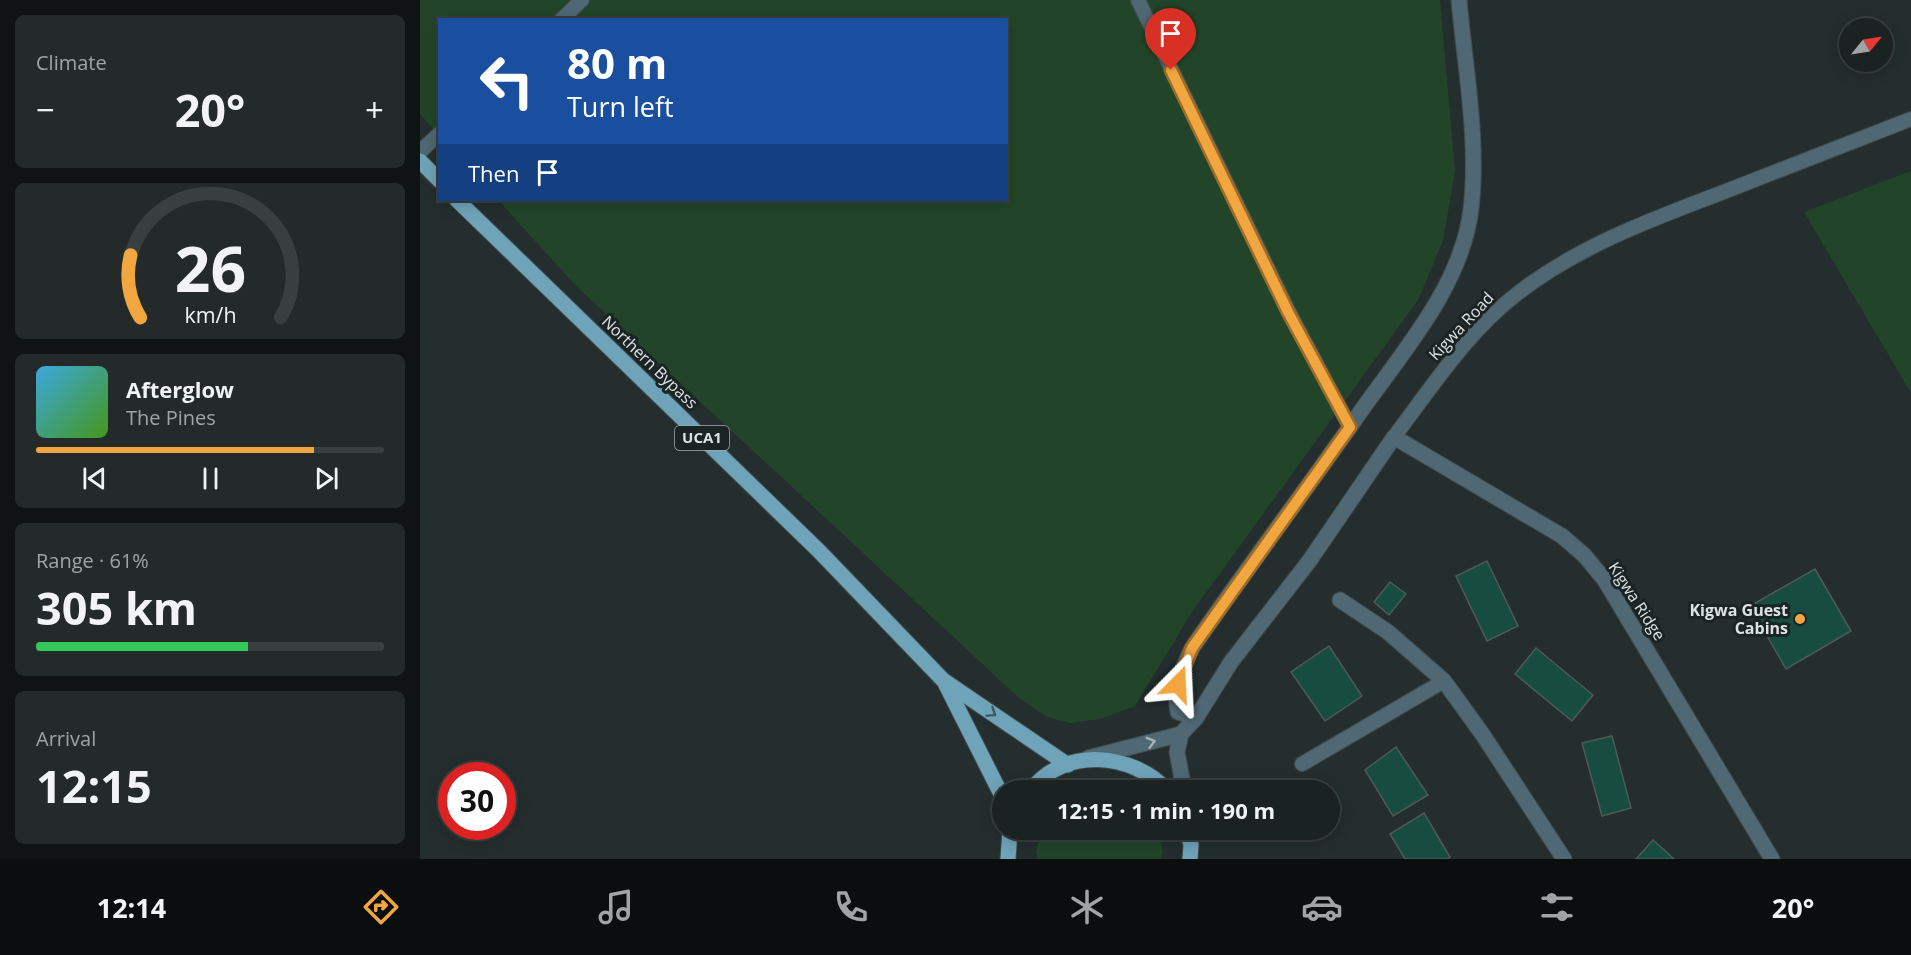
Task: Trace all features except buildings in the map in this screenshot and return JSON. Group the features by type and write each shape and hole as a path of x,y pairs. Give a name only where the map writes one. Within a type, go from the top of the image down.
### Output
{"main road":[{"path":"420,161 438,179"},
{"name":"Northern Bypass","path":"458,201 819,551 944,680"},
{"name":"UCA1","path":"944,680 1074,763"},
{"name":"UCA1","path":"944,680 994,780"},
{"path":"1044,780 1056,770 1074,763 1107,759 1133,765 1158,780"},
{"path":"1008,859 1009,840"},
{"path":"1190,840 1190,859"}],"street":[{"path":"1196,718 1178,712 1175,699 1181,673 1192,648 1350,427 1440,296 1460,257 1471,210 1474,158 1459,0"},
{"name":"Kigwa Road","path":"1181,734 1196,718 1231,662 1310,560 1394,437"},
{"name":"Kigwa Ridge","path":"1394,437 1562,536 1584,555 1604,579 1772,859"},
{"path":"1340,600 1388,632 1444,681 1483,735 1564,859"},
{"path":"1074,763 1181,734 1177,752 1182,780"}],"lane":[{"path":"563,18 582,0"},
{"path":"1138,0 1288,312 1350,427"},
{"name":"Kigwa Road","path":"1394,437 1439,376 1481,328 1516,294 1564,261 1629,228 1911,119"},
{"path":"420,152 438,135"},
{"path":"1302,764 1444,681"}],"green space":[{"path":"420,0 1440,0 1455,171 1443,241 1418,300 1192,612 1135,706 1100,719 1070,723 1047,717 1019,698 577,287 499,201 1008,201 1008,18 438,18 438,135 420,114"},
{"path":"1911,171 1911,393 1804,212"},
{"path":"1039,840 1160,840 1163,851 1161,859 1038,859 1036,851"}],"place":[{"name":"Kigwa Guest Cabins","path":"1800,619"}],"route":[{"path":"1171,70 1288,312 1350,427 1192,648 1178,684"}]}
